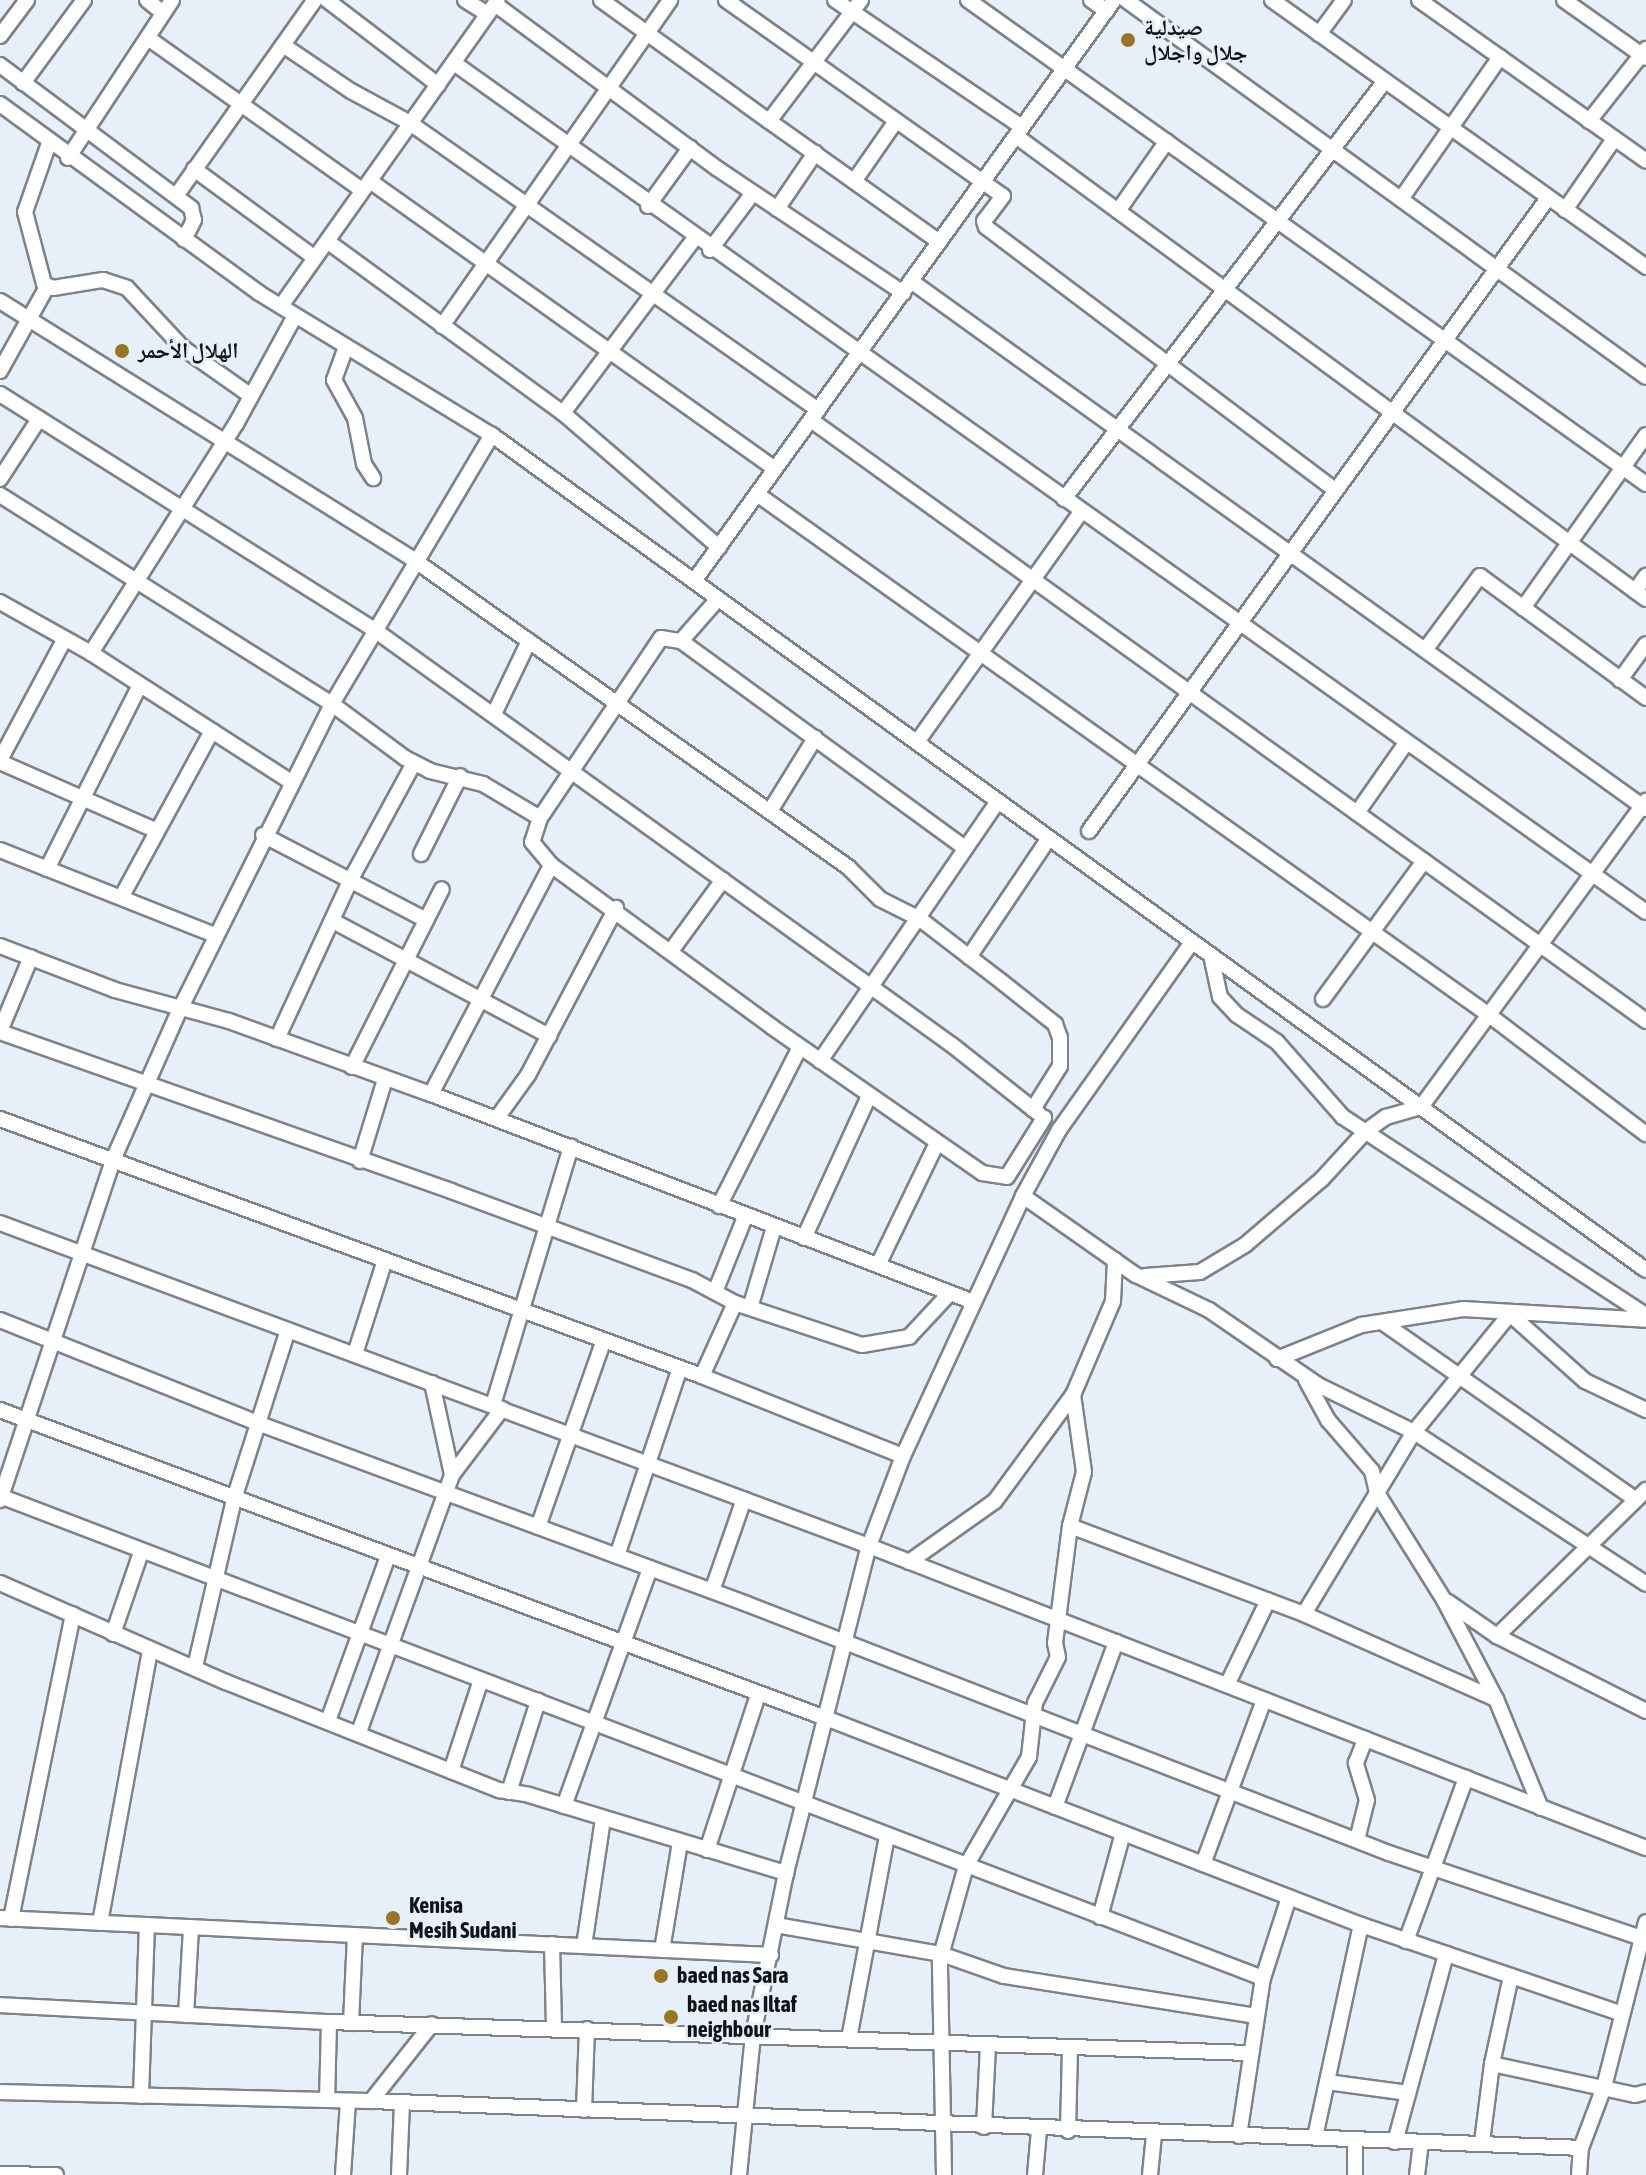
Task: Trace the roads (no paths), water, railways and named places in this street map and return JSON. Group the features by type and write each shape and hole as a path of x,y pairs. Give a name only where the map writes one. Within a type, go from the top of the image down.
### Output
{"street":[{"path":"23,83 84,0"},
{"path":"147,0 163,13"},
{"path":"68,158 172,0"},
{"path":"176,196 315,0"},
{"path":"327,0 438,85"},
{"path":"465,0 493,6 753,193 907,287 1117,429 1645,805 1421,1107 1386,1117 1365,1132 1322,1179 1245,1245 1200,1272 1169,1277 1136,1275"},
{"path":"601,0 939,242"},
{"path":"442,326 670,0"},
{"path":"726,0 1003,196 984,221 986,227 1335,490"},
{"path":"835,0 856,6 1118,211 1640,595 1646,576"},
{"path":"968,0 1646,484"},
{"path":"694,581 1110,5 1091,0"},
{"path":"1126,0 1646,377"},
{"path":"1272,0 1565,210 1644,261"},
{"path":"1319,34 1344,0"},
{"path":"1564,0 1644,54 1589,121"},
{"path":"0,36 19,3"},
{"path":"1429,3 1646,161"},
{"path":"281,306 493,6"},
{"path":"769,121 856,6"},
{"path":"148,38 240,105 483,264 775,469"},
{"path":"283,45 351,91 410,123 525,204 814,415 1032,580 1646,1021"},
{"path":"1401,199 1500,57"},
{"path":"454,63 694,239 1646,912"},
{"path":"0,65 176,196 194,213 184,240"},
{"path":"1064,499 1385,81"},
{"path":"0,104 68,158 295,316 492,435 1646,1270"},
{"path":"855,180 896,121"},
{"path":"1565,210 1614,139"},
{"path":"1118,211 1167,141"},
{"path":"0,371 32,321 47,287 25,212 49,143"},
{"path":"648,206 690,148"},
{"path":"777,209 815,153"},
{"path":"194,169 315,258"},
{"path":"710,250 753,193"},
{"path":"1089,831 1135,763 1548,198"},
{"path":"563,413 694,239"},
{"path":"327,241 563,413 719,547"},
{"path":"47,287 95,280 127,288 183,348 251,396"},
{"path":"0,301 417,562 621,704 848,867 880,899 920,919 1059,1030 1060,1066 1039,1114 1004,1178 982,1173 800,1047 616,908 551,865 532,842 540,818 621,704 661,638 681,641 965,848"},
{"path":"91,653 178,510 225,443 295,316"},
{"path":"346,347 334,380 355,418 364,464 373,478"},
{"path":"0,394 178,510 376,631 873,989 1059,1130"},
{"path":"0,479 39,419"},
{"path":"492,435 332,704 263,835 179,1011 113,1160 49,1339 0,1498 1263,1978"},
{"path":"1523,608 1646,435"},
{"path":"757,494 1489,1015 1646,1134"},
{"path":"0,495 332,704 414,763 460,776 540,818"},
{"path":"917,742 1082,511"},
{"path":"1425,650 1480,576 1646,698"},
{"path":"681,641 718,599"},
{"path":"0,602 91,653 291,782"},
{"path":"64,640 0,761 157,831"},
{"path":"494,714 529,641"},
{"path":"1620,680 1646,644"},
{"path":"47,869 140,685"},
{"path":"122,896 212,731"},
{"path":"770,811 815,738"},
{"path":"1357,813 1406,743"},
{"path":"277,1039 351,879 414,763"},
{"path":"421,854 460,776"},
{"path":"820,1061 873,989 998,801"},
{"path":"263,835 426,920"},
{"path":"969,957 1049,838"},
{"path":"0,850 215,935"},
{"path":"1323,999 1424,861"},
{"path":"431,1094 551,865"},
{"path":"671,951 723,880"},
{"path":"352,1067 442,889"},
{"path":"497,1118 549,1036 616,908"},
{"path":"333,921 549,1036"},
{"path":"739,2175 753,2035 786,1873 801,1803 869,1546 903,1456 971,1301 1023,1196 1059,1130 1192,942"},
{"path":"0,946 179,1011 277,1039 497,1118 745,1217 971,1301"},
{"path":"1211,955 1220,997 1237,1015 1277,1042 1307,1081 1365,1132 1646,1318"},
{"path":"31,957 0,1031 548,1228 715,1292 735,1303 876,1345 909,1337 950,1293"},
{"path":"719,1206 800,1047"},
{"path":"360,1161 385,1079"},
{"path":"804,1238 869,1096"},
{"path":"0,1119 702,1376 903,1456"},
{"path":"878,1265 937,1143"},
{"path":"359,1732 452,1475 498,1407 571,1147"},
{"path":"1023,1196 1136,1275 1209,1310 1304,1376 1414,1432 1583,1546 1646,1584"},
{"path":"715,1292 745,1217"},
{"path":"0,1223 869,1546 1646,1848"},
{"path":"750,1308 774,1227"},
{"path":"355,1354 385,1260"},
{"path":"909,1562 995,1501 1073,1395 1113,1301 1115,1260"},
{"path":"702,1376 735,1303"},
{"path":"1277,1359 1361,1325 1463,1309 1492,1308 1510,1314 1646,1318"},
{"path":"1304,1614 1414,1432 1510,1314"},
{"path":"1510,1314 1585,1381 1646,1410"},
{"path":"0,1320 260,1424 712,1591 1357,1840 1642,1938"},
{"path":"1382,1322 1641,1495 1583,1546 1497,1636"},
{"path":"195,1667 211,1579 288,1330"},
{"path":"538,1527 604,1340"},
{"path":"617,1556 680,1368"},
{"path":"1304,1376 1328,1420 1372,1471 1377,1493 1444,1600 1496,1699 1541,1808"},
{"path":"432,1383 452,1475"},
{"path":"944,2175 941,1954 966,1866 1029,1757 1034,1716 1058,1657 1070,1526 1084,1472 1073,1395"},
{"path":"0,1410 418,1569 823,1717 1361,1925 1622,2014"},
{"path":"712,1591 744,1499"},
{"path":"1070,1526 1304,1614 1496,1699"},
{"path":"113,1634 141,1552"},
{"path":"328,1721 388,1556"},
{"path":"564,1806 650,1568"},
{"path":"0,1583 150,1650 451,1771 509,1792 786,1873"},
{"path":"1227,1685 1268,1600"},
{"path":"1444,1600 1497,1636 1646,1711"},
{"path":"73,1614 5,1918 771,1955"},
{"path":"1055,1807 1116,1642"},
{"path":"100,1923 150,1650"},
{"path":"451,1771 481,1680"},
{"path":"707,1850 758,1695"},
{"path":"1203,1864 1264,1700"},
{"path":"509,1792 538,1701"},
{"path":"1357,1840 1367,1800 1356,1763 1365,1739"},
{"path":"1406,1941 1466,1778"},
{"path":"584,1946 603,1819"},
{"path":"1100,1917 1123,1833"},
{"path":"849,2039 887,1836"},
{"path":"662,1950 680,1842"},
{"path":"1239,2136 1249,2053 1263,1978 1289,1897"},
{"path":"1582,2174 1581,2148 1604,2087 1646,1922"},
{"path":"141,2096 147,1925"},
{"path":"776,1925 941,1954 1004,1976 1256,2016"},
{"path":"1315,2137 1361,1925"},
{"path":"186,2015 191,1927"},
{"path":"351,2023 355,1935"},
{"path":"552,1944 554,2028"},
{"path":"1395,2142 1446,1954"},
{"path":"1482,2142 1492,2064 1511,1976"},
{"path":"0,2005 351,2023 1249,2053"},
{"path":"327,2100 329,2022"},
{"path":"371,2101 432,2024"},
{"path":"584,2110 587,2029"},
{"path":"984,2127 988,2045"},
{"path":"1068,2131 1070,2048"},
{"path":"1492,2064 1604,2087 1646,2092"},
{"path":"1327,2082 1408,2093"},
{"path":"0,2092 402,2102 1039,2130 1482,2142 1581,2148"},
{"path":"343,2175 348,2101"},
{"path":"399,2175 402,2102"},
{"path":"1035,2175 1039,2130"},
{"path":"1150,2175 1154,2134"},
{"path":"1355,2140 1355,2175"},
{"path":"1417,2175 1421,2142"},
{"path":"0,2174 56,2175"}],"place":[{"name":"صيدلية جلال واجلال","path":"1128,40"},
{"name":"الهلال الأحمر","path":"122,351"},
{"name":"Kenisa Mesih Sudani","path":"393,1918"},
{"name":"baed nas Sara","path":"661,1976"},
{"name":"baed nas Iltaf neighbour","path":"671,2017"}]}
